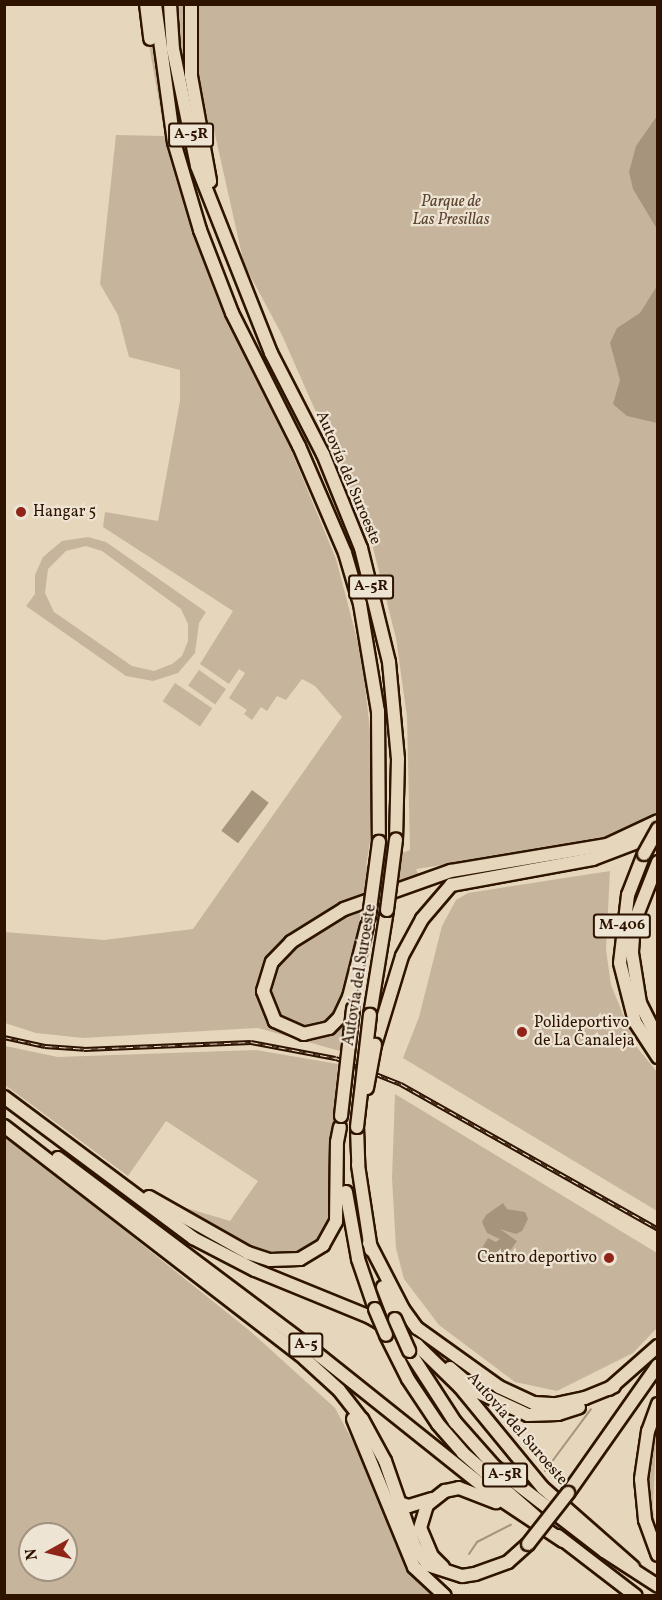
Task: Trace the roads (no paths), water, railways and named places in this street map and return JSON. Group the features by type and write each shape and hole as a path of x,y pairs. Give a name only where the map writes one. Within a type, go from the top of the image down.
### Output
{"highway":[{"path":"146,4 161,99 174,142"},
{"name":"Autovía del Suroeste","path":"155,4 174,142 200,230 232,313 299,446 345,553 360,604 378,711 379,842 353,1010 341,1122 348,1214 375,1309 408,1379 438,1424 479,1468 563,1541 636,1596"},
{"name":"Autovía del Suroeste","path":"170,4 173,49 197,166 231,260 271,353 323,454 362,548 389,662 398,759 396,840 370,1015 357,1127 357,1165 369,1243 395,1319 455,1422 495,1467 604,1551 633,1567"},
{"path":"191,4 192,87 205,163 231,260"},
{"path":"368,921 349,997 339,1018 329,1028 304,1034 275,1021 263,991 272,962 291,942 344,909 451,871 608,845 657,820"},
{"path":"357,1127 375,1045 402,956 422,919 451,885 593,859 657,832"},
{"name":"M-406","path":"657,832 644,854 628,895 620,963 635,1022 657,1057"},
{"name":"M-406","path":"657,862 634,923 632,953 638,996 657,1039"},
{"name":"Autovía del Suroeste","path":"4,1097 194,1238 255,1270 370,1317 413,1348 460,1387 543,1488 657,1586"},
{"name":"Autovía del Suroeste","path":"4,1119 291,1333 516,1512 563,1541"},
{"path":"104,1171 237,1249 270,1260 300,1259 323,1245 336,1222 339,1197 337,1142 341,1122"},
{"path":"4,1126 318,1369 362,1419 385,1461 420,1556 429,1565 462,1576 492,1570 528,1544 568,1493 657,1365"},
{"path":"369,1243 402,1309 417,1328 499,1387 534,1403 556,1404 585,1398 614,1386"},
{"path":"413,1348 478,1392 528,1415 558,1414 594,1400 614,1386 657,1346"},
{"path":"318,1369 352,1416 414,1567 444,1596"},
{"path":"621,1418 657,1376"},
{"path":"657,1404 648,1431 641,1479 645,1520 657,1555"},
{"path":"399,1503 409,1506 459,1488 516,1512"},
{"path":"436,1497 424,1511 420,1528 432,1556 447,1571"}],"waterway":[{"path":"545,1471 591,1409"},
{"path":"469,1554 477,1542 511,1525"}],"railway":[{"path":"4,1037 45,1046 84,1049 251,1042 336,1058 401,1084 658,1229"}],"place":[{"name":"Hangar 5","path":"21,512"},
{"name":"Polideportivo de La Canaleja","path":"522,1032"},
{"name":"Centro deportivo","path":"609,1258"}],"park label":[{"name":"Parque de Las Presillas","path":"451,211"}]}
